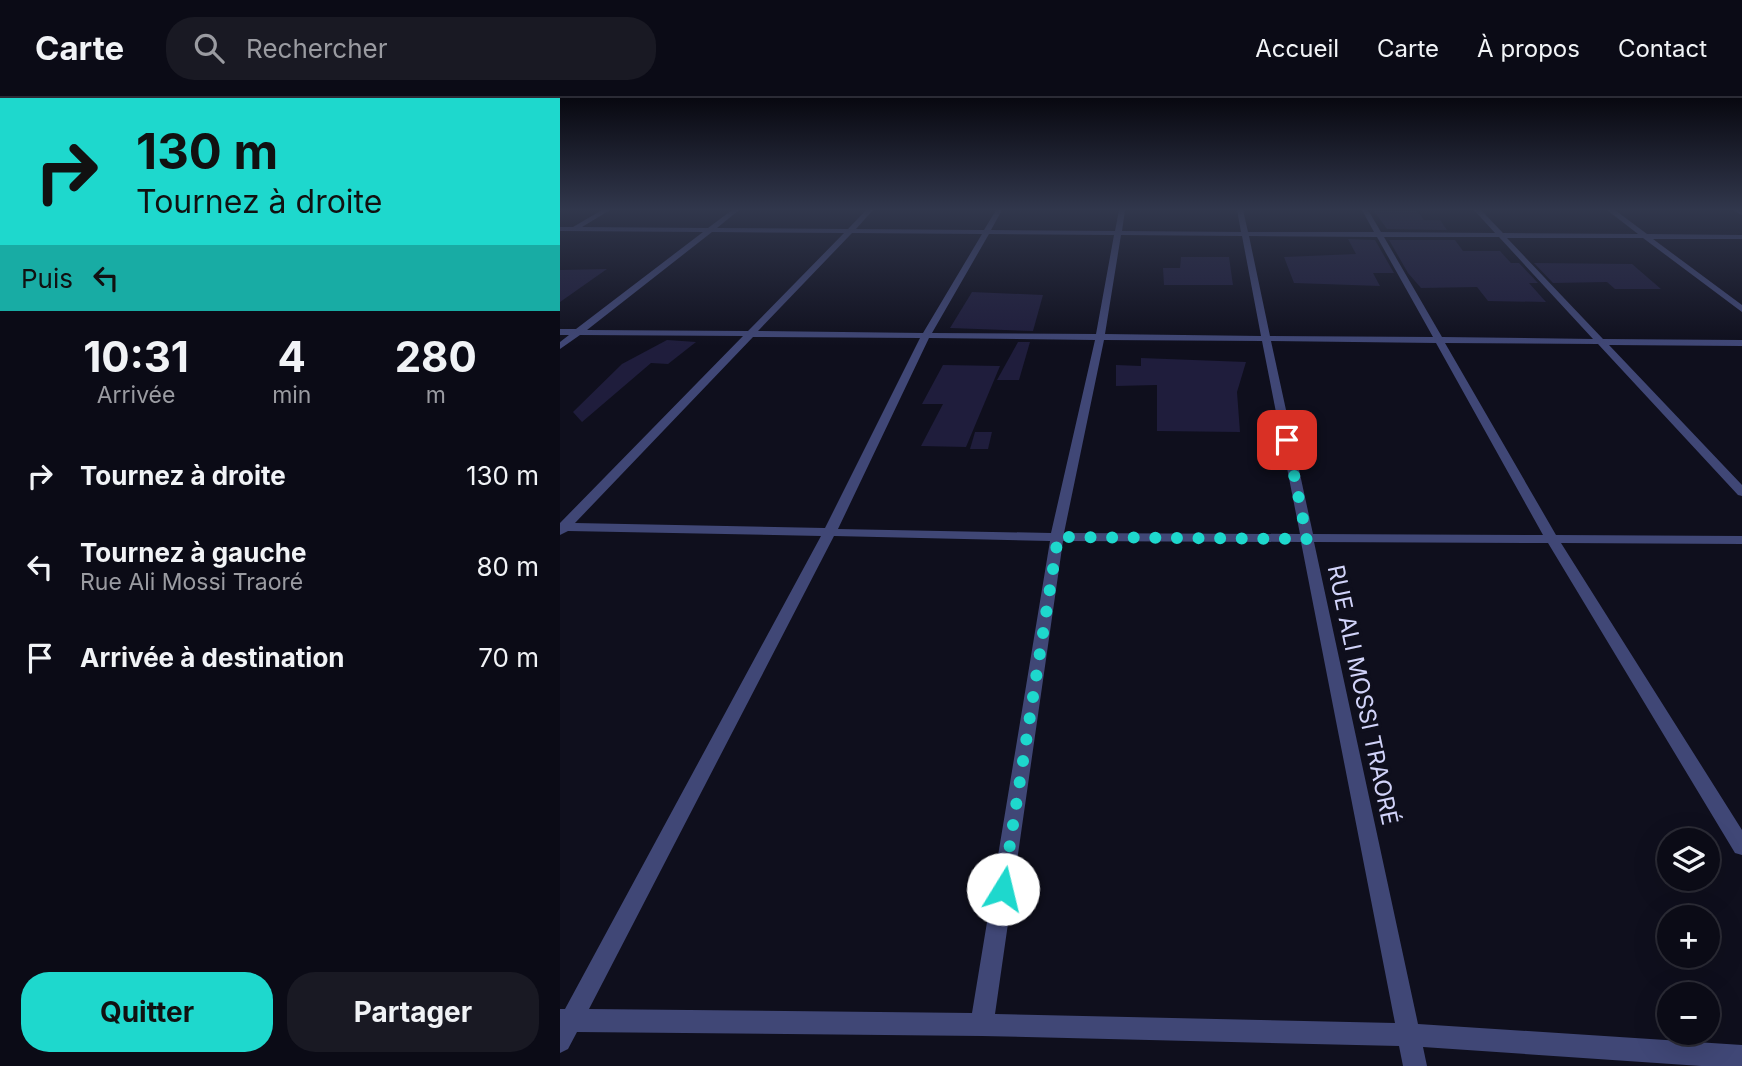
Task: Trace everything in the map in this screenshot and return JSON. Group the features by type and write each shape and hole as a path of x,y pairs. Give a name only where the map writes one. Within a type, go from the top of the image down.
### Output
{"street":[{"path":"560,346 678,255"},
{"path":"561,529 829,255"},
{"path":"560,1041 566,1020 830,532 926,336 974,255"},
{"path":"982,1025 1058,537 1116,255"},
{"name":"RUE ALI MOSSI TRAORÉ","path":"1249,255 1415,1066"},
{"path":"1390,255 1551,538 1742,847"},
{"path":"1520,255 1605,343 1742,492"},
{"path":"1671,255 1742,309"},
{"path":"560,332 1267,341 1742,343"},
{"path":"561,529 1058,537 1742,540"},
{"path":"566,1020 982,1025 1410,1035 1742,1057"}],"building":[{"path":"1384,255 1394,273 1373,273 1380,286 1294,283 1284,257"},
{"path":"1398,255 1504,255 1511,263 1519,263 1538,283 1529,283 1546,302 1488,301 1477,287 1421,288"},
{"path":"1181,257 1229,257 1233,285 1164,285 1163,268 1180,268"},
{"path":"1534,263 1632,264 1661,289 1615,289 1607,282 1553,283"},
{"path":"607,269 560,302 560,270"},
{"path":"972,292 1043,295 1033,331 950,328"},
{"path":"667,340 696,342 668,364 651,363 582,422 573,412 622,364"},
{"path":"1018,342 1030,342 1019,380 997,380"},
{"path":"1141,358 1246,362 1237,392 1240,432 1157,431 1157,385 1116,386 1116,365 1141,366"},
{"path":"943,365 1000,366 966,447 921,446 943,404 922,404"},
{"path":"975,432 992,432 988,449 970,449"}],"route":[{"path":"1003,889 1058,537 1307,539 1287,440"}]}
